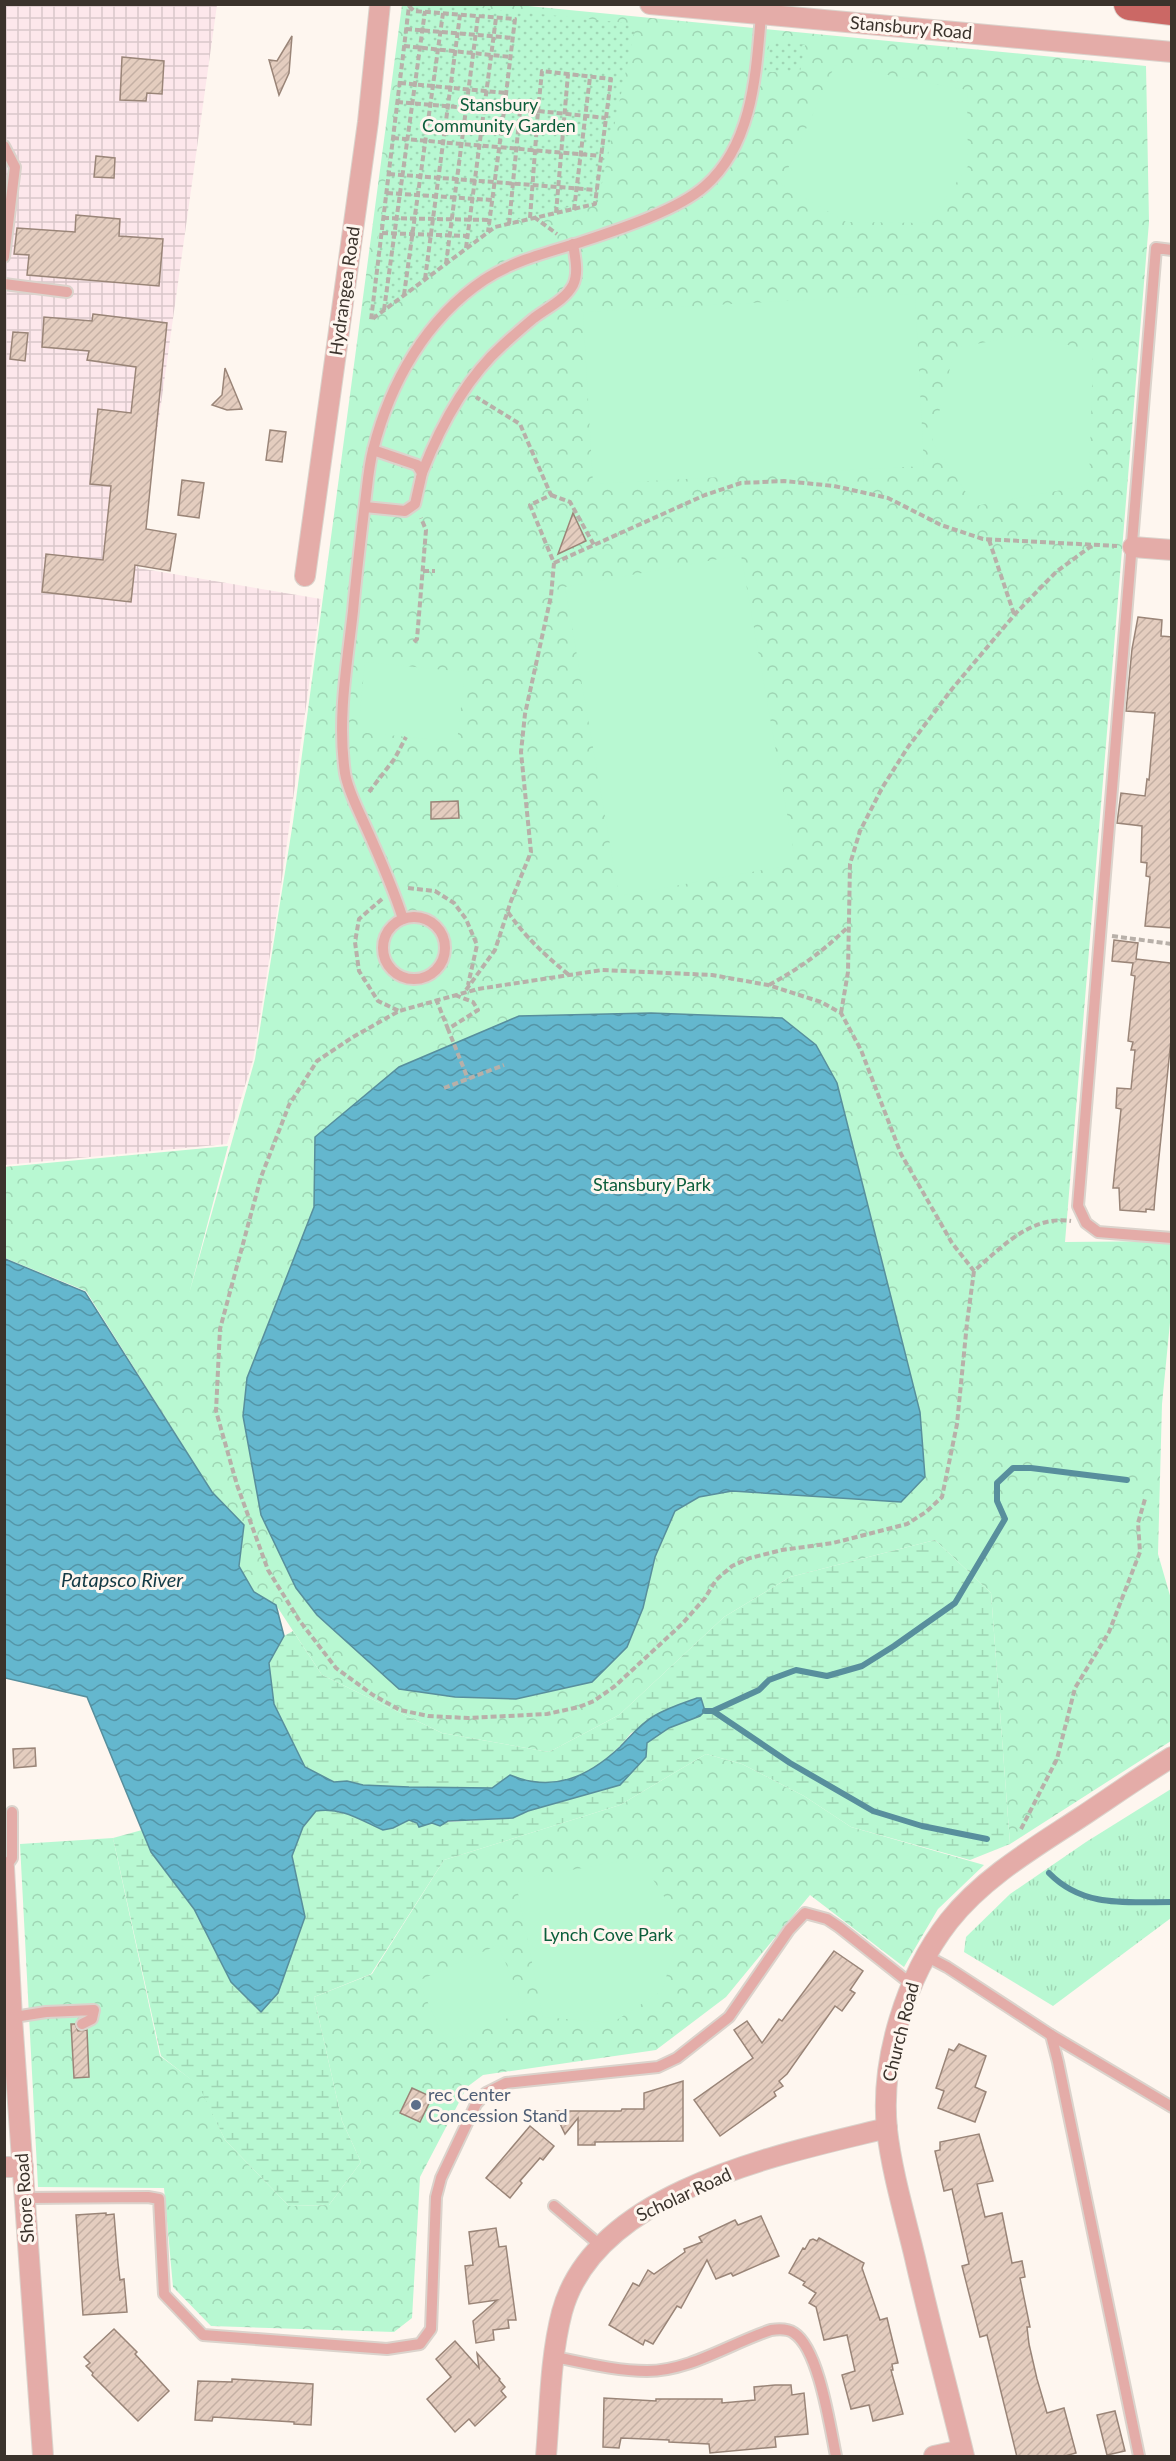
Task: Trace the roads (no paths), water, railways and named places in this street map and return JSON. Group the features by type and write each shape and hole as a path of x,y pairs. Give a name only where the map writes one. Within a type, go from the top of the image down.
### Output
{"main road":[{"path":"1130,4 1172,9"}],"street":[{"name":"Hydrangea Road","path":"305,576 367,133 380,4"},
{"name":"Stansbury Road","path":"650,4 1172,52"},
{"path":"1133,547 1172,550"},
{"name":"Church Road","path":"963,2453 905,2216 887,2128 887,2089 892,2056 910,1984 950,1921 1000,1872 1031,1849 1172,1757"},
{"name":"Shore Road","path":"5,1868 14,2167 25,2198 43,2457"},
{"name":"Scholar Road","path":"546,2457 555,2357 563,2311 575,2281 591,2256 601,2246 628,2221 662,2201 695,2186 762,2161 887,2128"},
{"path":"934,2457 963,2453"}],"lane":[{"path":"403,919 346,777 341,737 373,450 396,384 422,340 457,301 484,280 523,259 605,234 684,201 705,186 730,155 741,134 750,106 761,15"},
{"path":"4,146 15,167 4,257"},
{"path":"365,507 405,511 415,504 422,473 443,424 465,391 500,348 536,316 560,300 572,287 576,266 573,244"},
{"path":"1172,250 1156,248 1077,1206 1086,1223 1098,1232 1172,1238"},
{"path":"4,284 68,292"},
{"path":"373,450 417,465 422,473"},
{"path":"416,916 429,920 439,929 445,941 444,955 438,967 422,978 402,976 391,969 384,957 383,944 388,931 403,919 416,916"},
{"path":"5,1868 12,1858 12,1812"},
{"path":"25,2198 147,2197 159,2199 164,2294 203,2335 387,2349 420,2344 430,2329 435,2197 441,2178 476,2104 486,2093 507,2083 658,2067 677,2058 729,2017 789,1930 805,1913 827,1919 839,1927 910,1984"},
{"path":"926,1956 1172,2108"},
{"path":"8,2018 46,2012 94,2010 92,2019 82,2024"},
{"path":"1051,2035 1061,2073 1139,2457"},
{"path":"554,2206 601,2246"},
{"path":"555,2357 621,2369 649,2371 693,2361 771,2330 784,2329 794,2332 806,2344 814,2363 836,2457"}],"water":[{"path":"651,1013 782,1018 816,1045 837,1083 920,1412 925,1477 901,1502 732,1491 699,1497 675,1511 655,1557 643,1608 627,1647 592,1682 516,1699 455,1697 399,1689 317,1615 296,1588 261,1515 243,1416 247,1378 314,1207 315,1137 399,1067 519,1016"},
{"name":"Patapsco River","path":"5,1259 85,1292 212,1492 244,1525 239,1566 254,1592 276,1605 284,1636 269,1663 274,1704 305,1767 334,1782 347,1781 363,1785 492,1788 510,1775 526,1780 555,1782 569,1779 595,1767 608,1758 644,1723 664,1711 701,1698 705,1711 700,1716 669,1728 647,1743 646,1757 620,1785 528,1811 513,1818 448,1821 440,1826 432,1823 419,1827 417,1823 409,1820 383,1830 343,1813 316,1811 303,1827 292,1856 305,1917 278,1993 261,2012 231,1982 194,1909 151,1852 87,1697 5,1678"}],"waterway":[{"path":"713,1711 759,1690 769,1680 796,1670 827,1676 862,1666 955,1603 1005,1519 997,1501 997,1483 1013,1468 1031,1468 1127,1480"},
{"path":"705,1711 713,1711 790,1763 873,1811 922,1826 987,1839"},
{"path":"1049,1873 1062,1884 1091,1898 1122,1902 1172,1902"}],"place":[{"name":"rec Center Concession Stand","path":"416,2105"}],"park label":[{"name":"Stansbury Community Garden","path":"499,115"},
{"name":"Stansbury Park","path":"652,1185"},
{"name":"Lynch Cove Park","path":"608,1935"}]}
